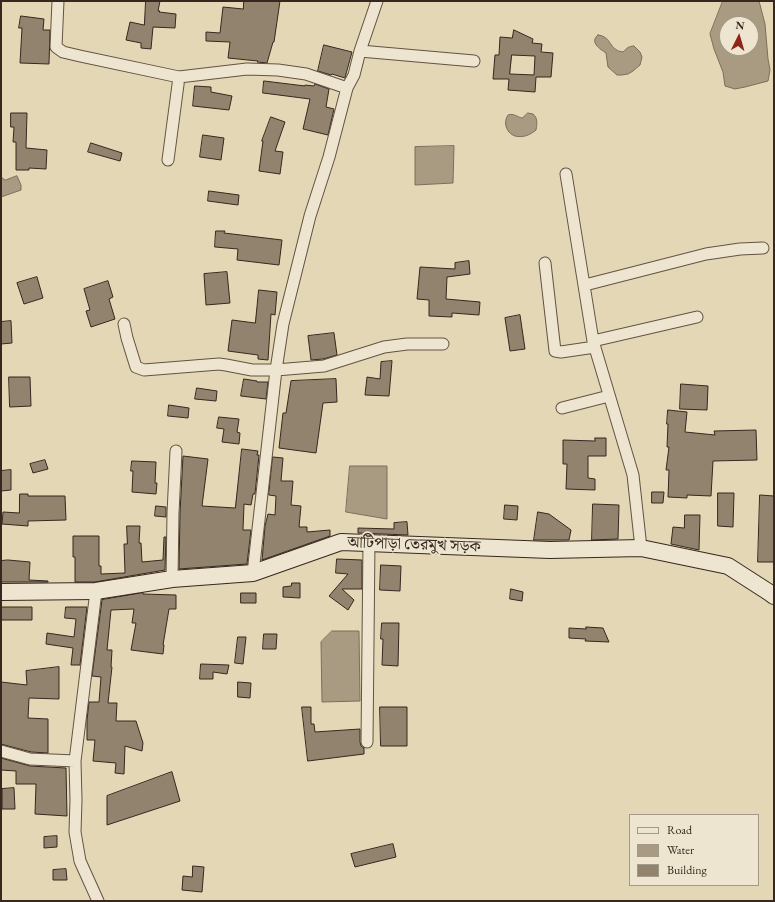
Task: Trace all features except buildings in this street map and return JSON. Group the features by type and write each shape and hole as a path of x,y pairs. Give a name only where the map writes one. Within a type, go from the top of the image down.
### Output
{"main road":[{"name":"আটিপাড়া তেরমুখ সড়ক","path":"1,592 96,591 172,579 253,573 341,542 369,542 550,550 641,548 728,566 774,596"}],"street":[{"path":"58,1 56,47 63,52 179,76 247,69 278,70 306,74 347,88"},
{"path":"253,573 276,370 283,324 308,224 329,157 347,88 354,75 360,51 377,1"},
{"path":"360,51 474,61"},
{"path":"168,160 179,76"},
{"path":"566,174 594,344 633,475 641,548"},
{"path":"584,285 706,254 740,249 763,248"},
{"path":"545,263 555,351 561,352 697,317"},
{"path":"124,324 136,367 144,370 219,364 252,370 276,370 324,366 384,347 407,344 443,344"},
{"path":"562,408 609,396"},
{"path":"172,579 176,451"},
{"path":"367,742 369,542"},
{"path":"96,591 75,761 75,832 80,861 98,901"},
{"path":"1,751 30,760 75,761"}],"water":[{"path":"723,1 759,1 765,24 770,70 768,81 735,89 725,86 723,72 710,34"},
{"path":"598,35 606,38 618,51 623,52 631,46 634,46 640,52 642,57 640,65 628,74 617,75 608,67 606,53 595,43"},
{"path":"528,113 533,114 536,117 536,130 529,135 521,137 512,135 506,127 506,118 508,115 514,115 522,118"},
{"path":"454,146 453,183 415,185 415,147"},
{"path":"17,176 21,185 21,190 1,197 1,177 5,180"},
{"path":"350,466 387,466 387,519 346,512"},
{"path":"332,631 359,631 360,701 322,702 321,642"}]}
